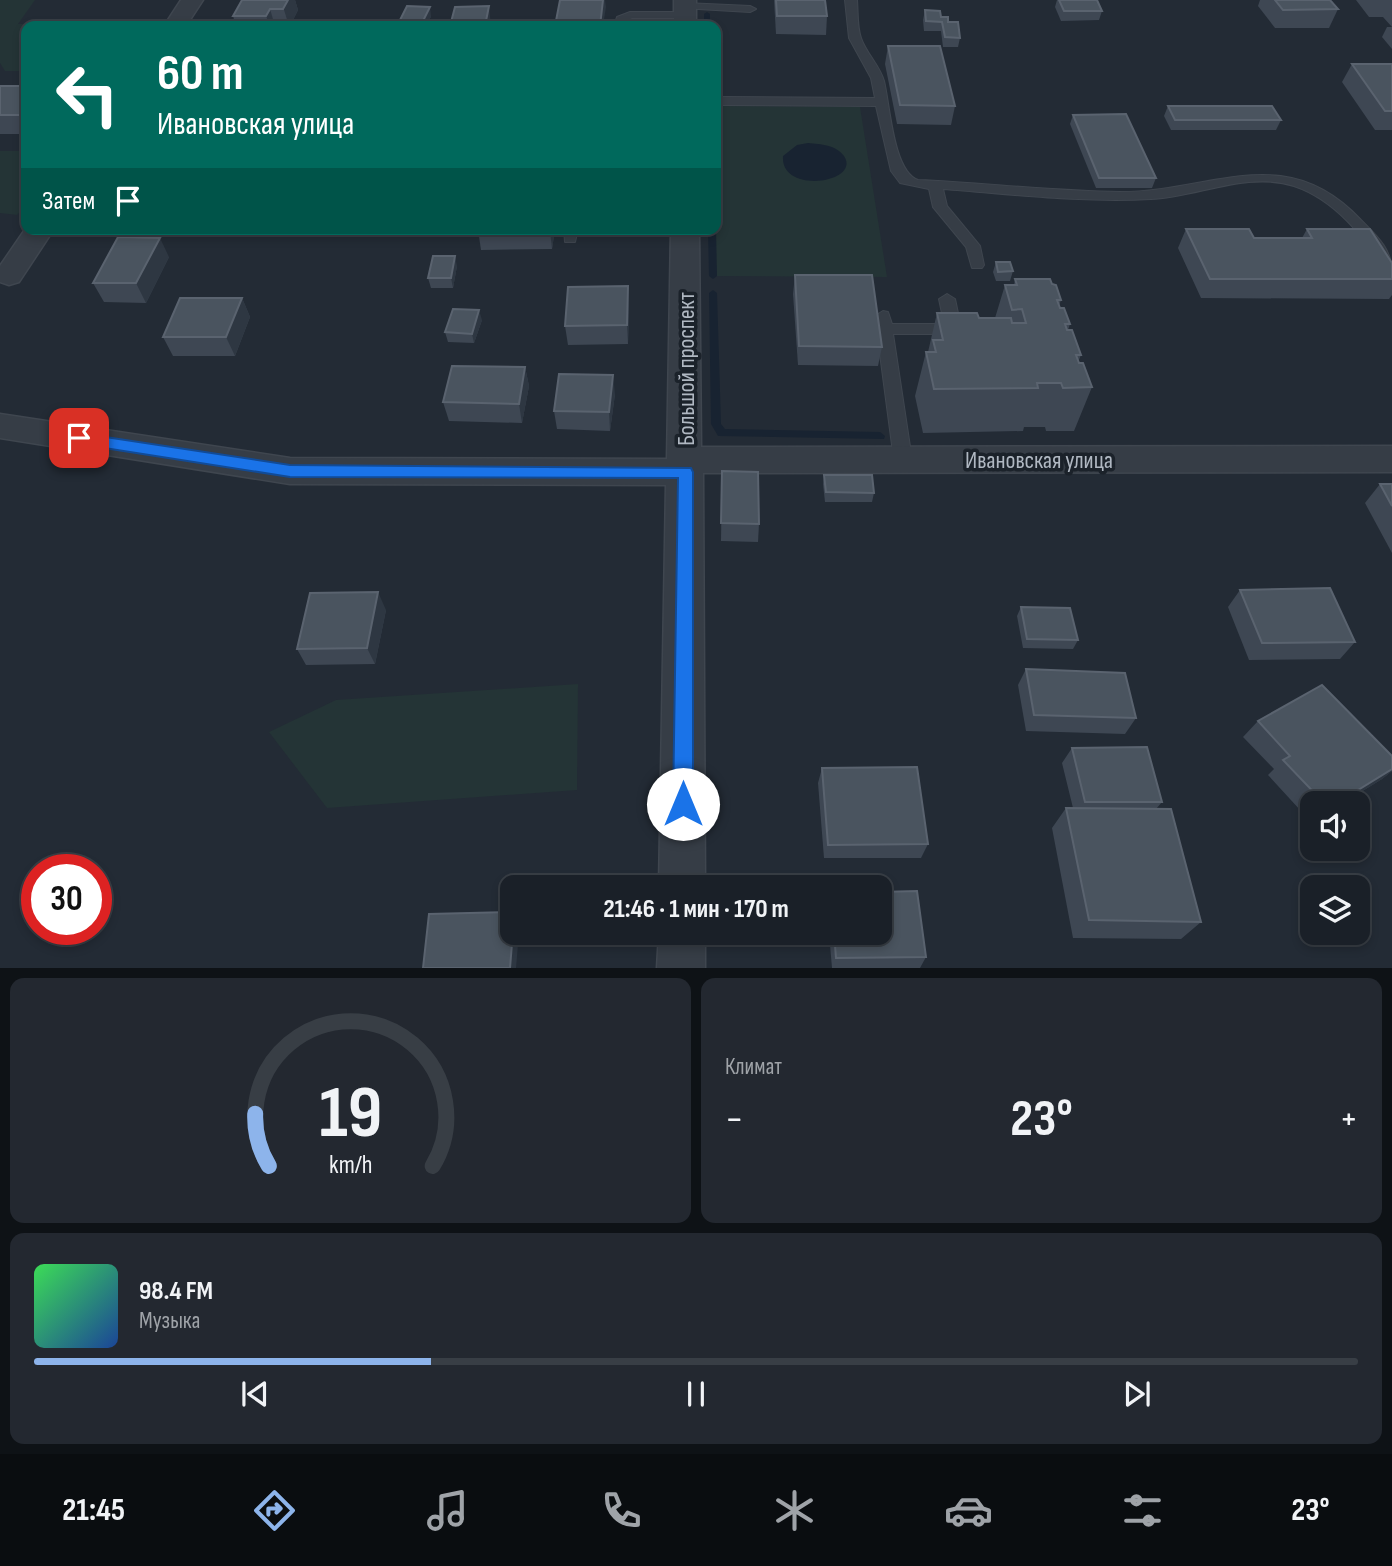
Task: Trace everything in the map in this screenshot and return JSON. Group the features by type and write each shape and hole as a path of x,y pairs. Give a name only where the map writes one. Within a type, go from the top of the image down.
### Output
{"street":[{"path":"178,21 192,0"},
{"path":"9,275 36,235"},
{"name":"Большой проспект","path":"682,875 685,235"},
{"name":"Ивановская улица","path":"0,426 290,471 686,466 903,460 1392,459"},
{"path":"681,968 682,945"}],"lane":[{"path":"851,0 855,38 877,78 890,145 898,171 905,180 1095,195 1157,195 1239,178 1277,178 1297,183 1325,196 1350,213 1372,238 1392,268"},
{"path":"621,21 630,15 750,9"},
{"path":"721,101 882,102"},
{"path":"935,184 940,207 973,246 977,265"},
{"path":"1348,238 1372,238"},
{"path":"903,460 884,323 942,329 949,325 951,318 947,299"}],"shaded area":[{"path":"0,0 35,0 18,24 21,24 21,71 5,71 0,63"},
{"path":"721,106 860,107 887,277 713,276 714,235 721,235"},
{"path":"0,151 21,151 21,210 17,215 0,213"},
{"path":"578,684 577,790 327,808 269,732 336,700"}],"water":[{"path":"808,143 828,146 841,152 846,165 842,173 819,181 794,176 785,168 783,156 797,145"}],"building":[{"path":"242,0 288,0 283,9 270,9 266,16 233,16"},
{"path":"560,0 603,0 601,21 556,21"},
{"path":"776,0 825,0 827,16 777,16"},
{"path":"1059,0 1097,0 1102,11 1064,11"},
{"path":"1275,0 1330,0 1338,9 1283,10"},
{"path":"407,6 430,7 423,21 400,21"},
{"path":"489,6 486,21 451,21 455,7"},
{"path":"925,10 940,11 941,17 948,17 948,22 958,22 960,38 945,37 942,22 926,21"},
{"path":"888,46 940,46 955,106 900,105"},
{"path":"1352,64 1392,64 1392,111 1385,111"},
{"path":"0,86 21,86 20,115 0,115"},
{"path":"1168,106 1272,106 1281,120 1175,120"},
{"path":"1126,114 1156,178 1099,178 1073,115"},
{"path":"1186,229 1249,229 1254,238 1312,238 1307,229 1370,229 1392,263 1392,279 1210,279"},
{"path":"118,237 160,238 136,283 93,283"},
{"path":"433,256 455,256 451,278 428,278"},
{"path":"996,262 1010,262 1013,271 998,272"},
{"path":"795,275 872,275 882,347 799,346"},
{"path":"1015,279 1050,279 1052,284 1056,285 1061,300 1057,300 1060,308 1064,308 1070,324 1065,324 1067,330 1072,330 1081,355 1076,355 1079,363 1083,363 1092,387 1063,388 1061,383 1037,383 1038,388 934,389 926,352 936,352 933,340 943,340 937,313 977,313 979,318 1011,318 1012,323 1026,323 1022,309 1012,310 1005,285 1017,285"},
{"path":"628,286 627,325 565,326 568,287"},
{"path":"180,298 242,298 226,337 163,337"},
{"path":"453,309 479,310 472,334 445,332"},
{"path":"452,366 525,367 519,404 443,402"},
{"path":"559,374 613,375 609,412 554,411"},
{"path":"722,471 758,472 759,524 721,523"},
{"path":"824,475 872,475 874,493 826,492"},
{"path":"1380,484 1392,484 1392,506"},
{"path":"1330,588 1355,642 1262,643 1240,590"},
{"path":"378,592 367,648 297,649 310,593"},
{"path":"1021,607 1070,608 1078,640 1027,639"},
{"path":"1026,669 1125,673 1136,718 1034,715"},
{"path":"1322,685 1392,756 1392,769 1356,791 1313,791 1283,760 1290,756 1258,721"},
{"path":"1147,747 1162,802 1085,802 1072,748"},
{"path":"917,767 928,844 828,845 822,768"},
{"path":"1066,808 1171,809 1201,922 1089,920"},
{"path":"917,891 926,957 836,958 835,945 892,945 892,892"},
{"path":"500,912 500,945 512,945 510,968 423,968 429,914"}],"waterway":[{"path":"707,14 707,21"},
{"path":"712,235 713,276"},
{"path":"713,293 716,424 722,433 880,436"}],"route":[{"path":"79,438 290,471 685,472 683,804"}]}
